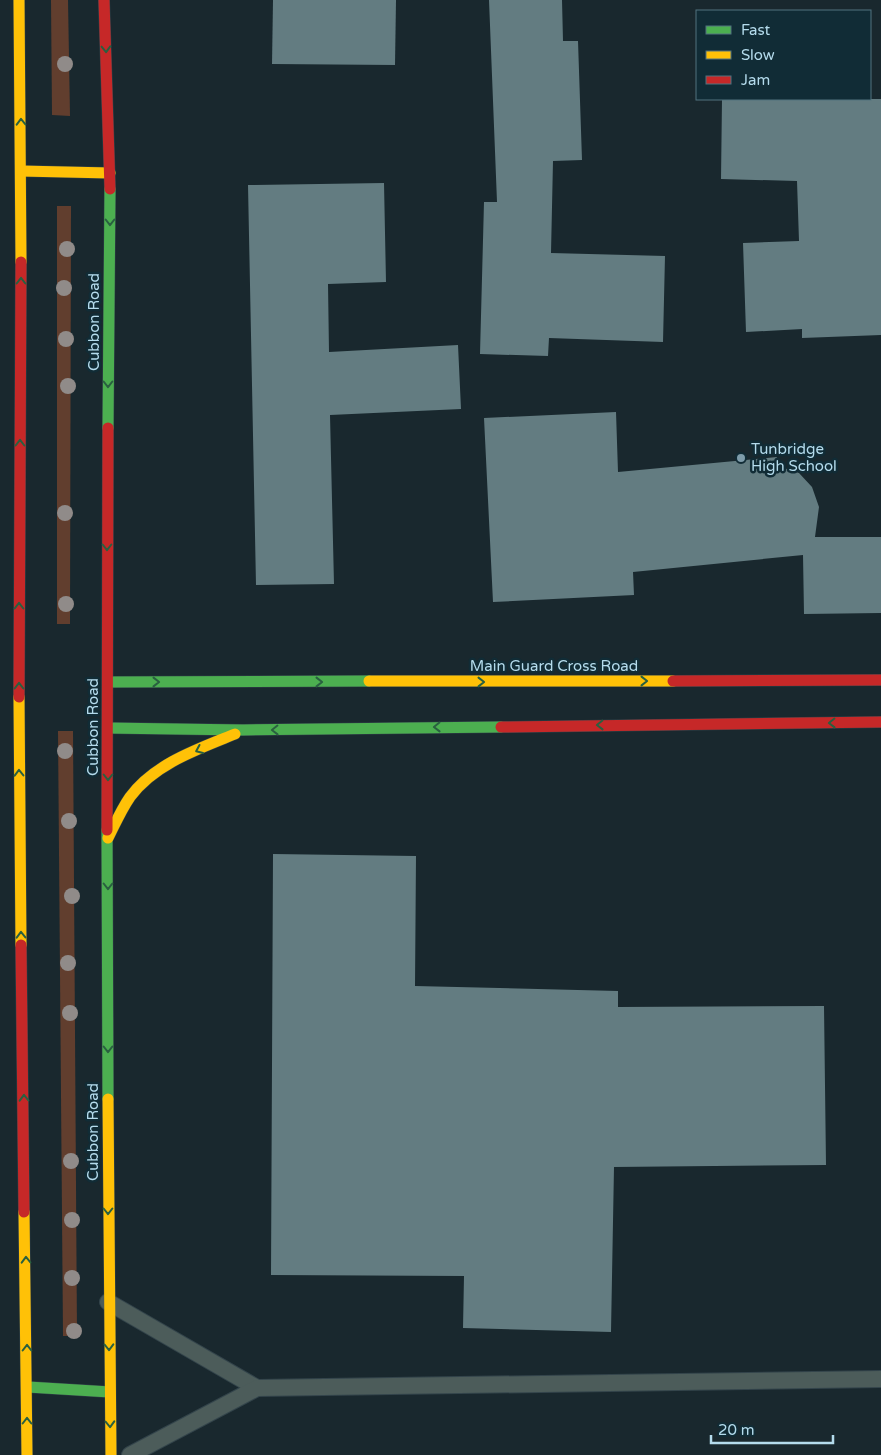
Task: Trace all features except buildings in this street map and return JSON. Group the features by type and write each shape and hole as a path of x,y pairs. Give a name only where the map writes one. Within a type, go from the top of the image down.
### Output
{"main road":[{"path":"19,0 21,171 19,718 28,1387 27,1455"},
{"name":"Cubbon Road","path":"104,0 110,173 108,1302 111,1455"},
{"path":"21,171 110,173"},
{"name":"Main Guard Cross Road","path":"108,682 881,680"},
{"path":"108,728 243,730 881,722"},
{"path":"108,838 134,791 172,761 243,730"},
{"path":"28,1387 110,1392"}],"lane":[{"path":"108,1302 257,1388"},
{"path":"130,1455 257,1388 881,1379"}],"shaded area":[{"path":"51,0 68,0 70,116 52,115"},
{"path":"57,206 71,206 70,624 57,624"},
{"path":"58,731 73,731 77,1336 63,1336"}],"traffic: fast":[{"path":"108,428 110,189"},
{"path":"108,682 369,681"},
{"path":"108,728 243,730 501,727"},
{"path":"107,830 108,1099"},
{"path":"28,1387 110,1392"}],"traffic: slow":[{"path":"19,0 21,262"},
{"path":"21,171 110,173"},
{"path":"369,681 673,681"},
{"path":"19,697 21,945"},
{"path":"108,838 130,797 151,775 178,759 235,734"},
{"path":"108,1099 111,1455"},
{"path":"24,1212 27,1455"}],"traffic: jam":[{"path":"104,0 110,189"},
{"path":"19,697 21,262"},
{"path":"107,830 108,428"},
{"path":"673,681 881,680"},
{"path":"501,727 881,722"},
{"path":"21,945 24,1212"}],"place":[{"name":"Tunbridge High School","path":"741,458"}]}
